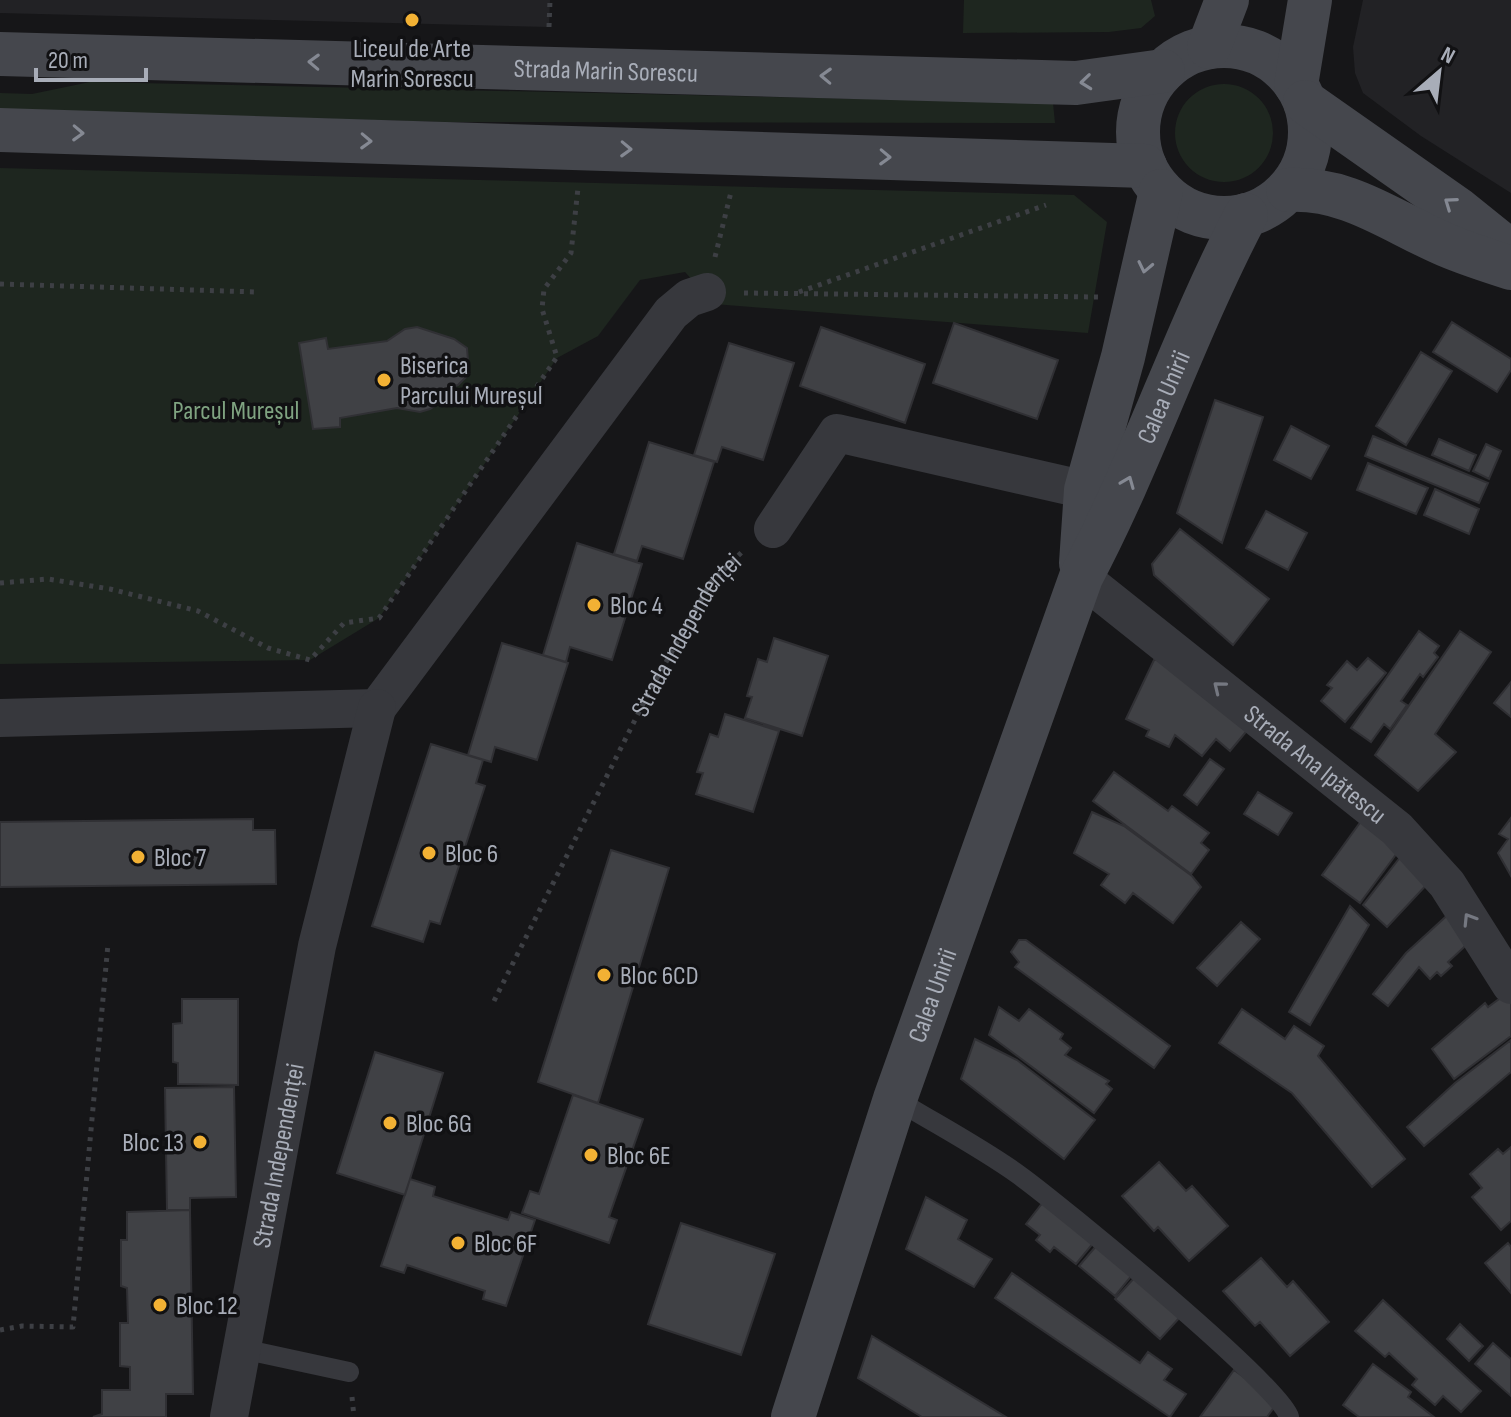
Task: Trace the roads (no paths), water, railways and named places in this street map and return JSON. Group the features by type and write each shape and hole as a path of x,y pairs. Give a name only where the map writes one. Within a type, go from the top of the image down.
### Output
{"main road":[{"path":"1209,47 1227,0"},
{"path":"1310,0 1301,94 1309,148 1302,171 1288,190 1269,206 1246,215 1223,218 1200,215 1153,179 1138,141 1139,116 1148,92 1163,71 1184,56 1209,47 1234,47 1258,53 1280,67 1301,94 1511,252"},
{"name":"Strada Marin Sorescu","path":"0,54 1076,83 1163,71"},
{"path":"0,130 1153,179"},
{"name":"Calea Unirii","path":"1081,577 1086,490 1139,295 1153,179"},
{"path":"1288,190 1316,189 1337,193 1446,245 1511,268"},
{"name":"Calea Unirii","path":"793,1417 895,1099 1081,577 1117,508 1196,315 1246,215"}],"street":[{"name":"Strada Independenței","path":"229,1417 317,946 377,708 671,313 689,298 707,292"},
{"path":"773,529 837,433 1086,490"},
{"name":"Strada Ana Ipătescu","path":"1081,577 1397,829 1447,884 1511,985"},
{"path":"0,718 377,708"}],"lane":[{"path":"895,1099 1019,1175 1120,1257 1262,1382 1287,1408 1289,1417"},
{"path":"242,1349 349,1372"}],"place":[{"name":"Liceul de Arte Marin Sorescu","path":"412,20"},
{"name":"Biserica Parcului Mureșul","path":"384,380"},
{"name":"Bloc 4","path":"594,605"},
{"name":"Bloc 6","path":"429,853"},
{"name":"Bloc 7","path":"138,857"},
{"name":"Bloc 6CD","path":"604,975"},
{"name":"Bloc 6G","path":"390,1123"},
{"name":"Bloc 13","path":"200,1142"},
{"name":"Bloc 6E","path":"591,1155"},
{"name":"Bloc 6F","path":"458,1243"},
{"name":"Bloc 12","path":"160,1305"}],"park label":[{"name":"Parcul Mureșul","path":"236,410"}]}
